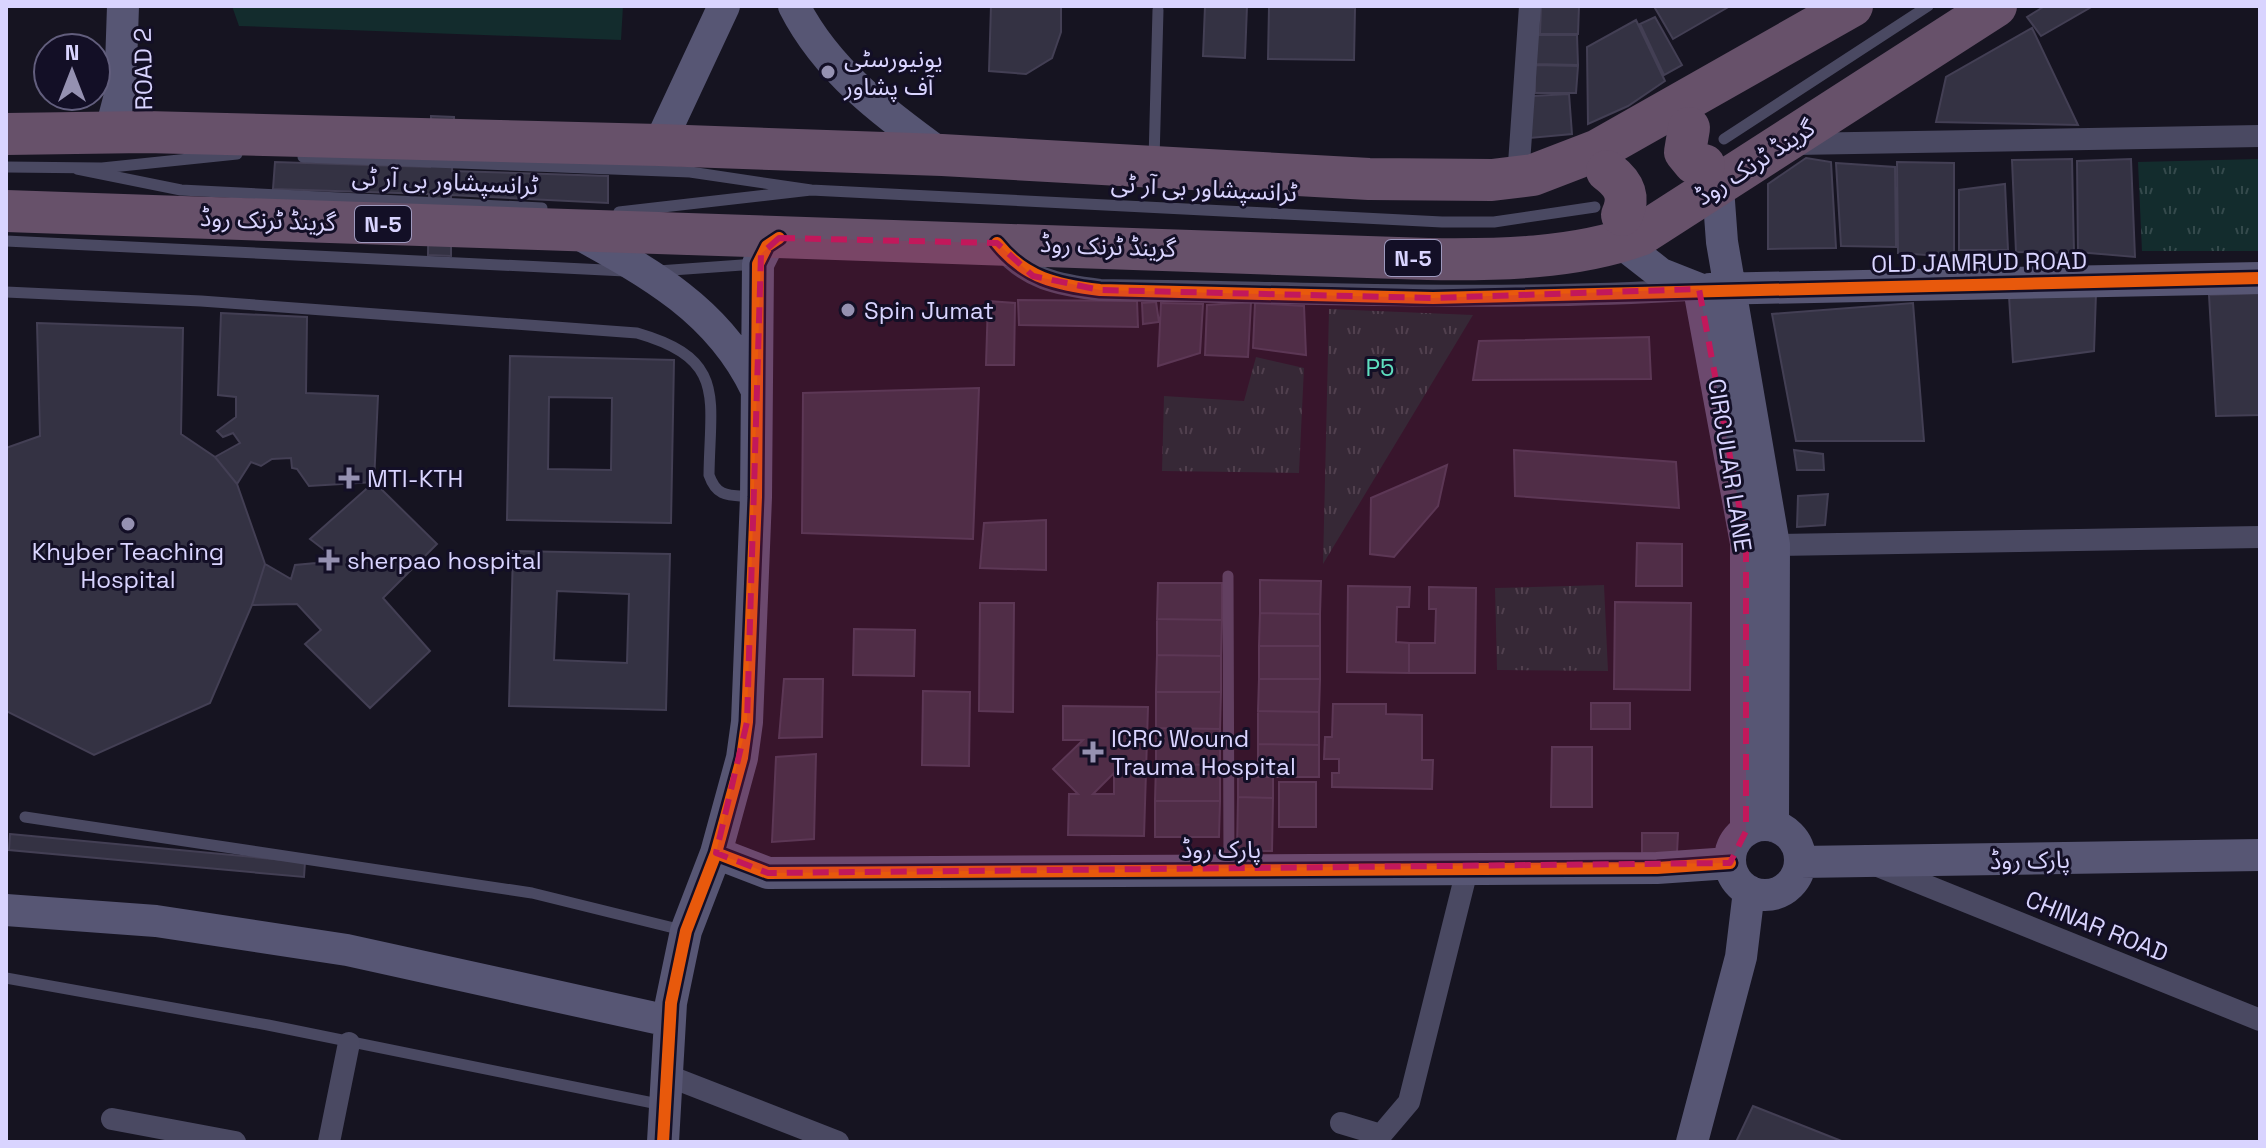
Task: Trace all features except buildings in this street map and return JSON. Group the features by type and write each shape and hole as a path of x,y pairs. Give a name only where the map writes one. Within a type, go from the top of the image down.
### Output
{"highway":[{"path":"6,134 128,133 659,145 942,155 1462,182 1518,178 1567,162 1634,131 1742,66 1852,6"},
{"path":"1713,180 1852,6"},
{"path":"1713,180 1716,163 1962,6"},
{"name":"گرینڈ ٹرنک روڈ","path":"6,211 68,211 111,217 274,219 578,218 768,251 997,243 1302,252 1341,241 1532,241 1606,226 1625,228 1640,235 1713,180 1781,144 1996,6"},
{"path":"1567,162 1625,228"}],"street":[{"name":"ROAD 2","path":"123,6 120,95 128,133"},
{"name":"ROAD 2","path":"128,133 141,104 143,6"},
{"path":"659,145 724,6"},
{"path":"794,6 805,28 838,72 885,114 942,155"},
{"path":"1518,178 1530,6"},
{"path":"1781,144 2260,136"},
{"path":"1713,180 1774,545 1760,828"},
{"path":"578,218 700,311 733,347 757,392"},
{"path":"1625,228 1699,289"},
{"path":"997,243 1012,262 1033,276 1066,286 1100,290 1448,298 1595,296 1699,289"},
{"path":"663,1142 669,1021 686,931 716,853 742,758 747,722 757,392 768,251"},
{"name":"OLD JAMRUD ROAD","path":"1699,289 2260,278"},
{"name":"CIRCULAR LANE","path":"1699,289 1746,543 1760,828"},
{"path":"1774,545 2260,537"},
{"path":"1760,828 1795,841 1800,862 1795,878 1783,890 1766,894 1749,891 1736,879 1730,863 1733,846 1760,828"},
{"name":"پارک روڈ","path":"716,853 768,873 1467,870 1657,868 1730,863"},
{"name":"پارک روڈ","path":"1800,862 2260,855"},
{"name":"CHINAR ROAD","path":"1870,862 2260,1020"},
{"path":"1341,1123 1381,1135 1409,1102 1467,870"},
{"path":"1692,1142 1741,957 1749,891"},
{"path":"6,910 156,921 347,950 669,1021"},
{"path":"329,1142 349,1043"},
{"path":"664,1090 838,1142"},
{"path":"112,1119 235,1142"}],"lane":[{"path":"1713,180 1928,6"},
{"path":"1153,168 1158,7"},
{"name":"ٹرانسپشاور بی آر ٹی","path":"6,167 77,169 250,155"},
{"name":"ٹرانسپشاور بی آر ٹی","path":"296,157 690,172 811,190 1442,222 1625,228"},
{"name":"ٹرانسپشاور بی آر ٹی","path":"77,169 181,190 578,218 811,190"},
{"path":"6,241 648,272 768,251"},
{"path":"6,292 217,302 637,333 669,342 700,368 711,385 709,475 713,488 721,495 756,497"},
{"path":"1228,576 1229,871"},
{"path":"25,817 532,893 686,931"},
{"path":"6,978 268,1025 349,1043 664,1090"}],"highlighted area":[{"path":"779,238 997,243 1033,276 1100,290 1433,298 1699,289 1746,543 1746,831 1730,863 768,873 716,853 747,722 761,254"}],"green space":[{"path":"232,6 623,6 621,40 239,26"},
{"path":"2260,159 2260,251 2142,251 2138,162"},
{"name":"P5","path":"1329,309 1473,315 1323,564"},
{"path":"1256,357 1304,368 1299,473 1162,471 1164,396 1244,401"},
{"path":"1604,585 1608,671 1497,670 1495,588"}],"cycle path":[{"path":"663,1142 671,1003 686,931 716,853 742,758 747,722 756,497 758,264 767,246 779,238"},
{"path":"997,243 1019,264 1043,278 1100,290 1433,298 2260,278"},
{"path":"716,853 768,873 1657,868 1730,863"}],"place":[{"name":"یونیورسٹی آف پشاور","path":"828,72"},
{"name":"Spin Jumat","path":"848,310"},
{"name":"MTI-KTH","path":"349,478"},
{"name":"Khyber Teaching Hospital","path":"128,524"},
{"name":"sherpao hospital","path":"329,560"},
{"name":"ICRC Wound Trauma Hospital","path":"1093,752"}]}
